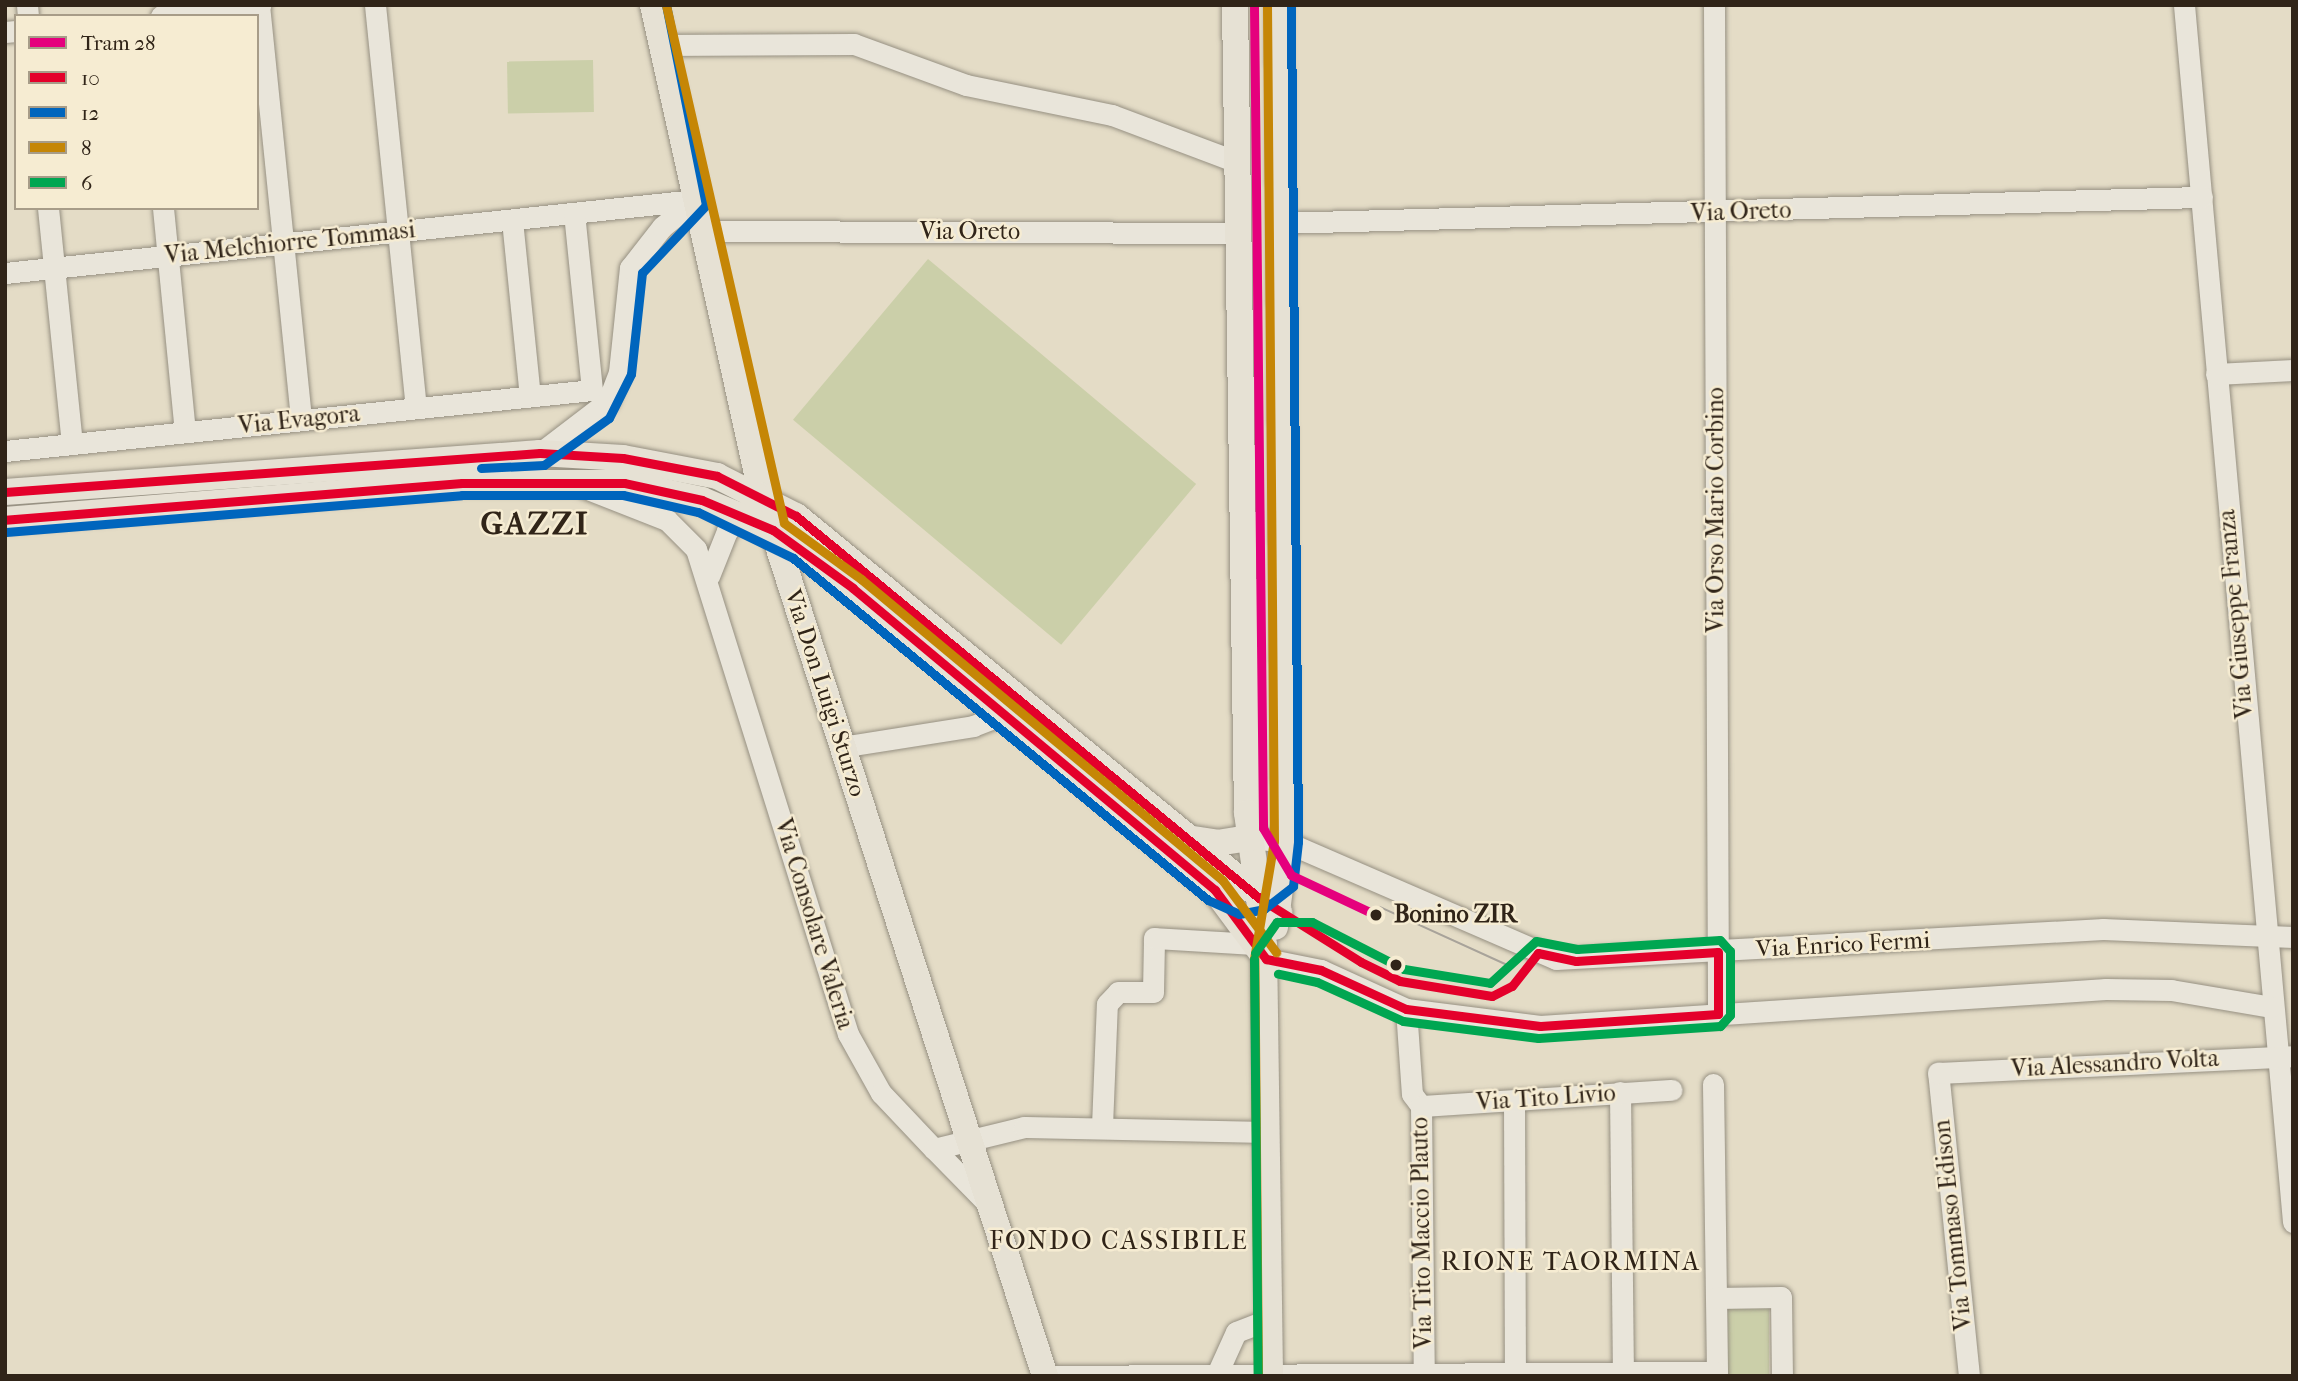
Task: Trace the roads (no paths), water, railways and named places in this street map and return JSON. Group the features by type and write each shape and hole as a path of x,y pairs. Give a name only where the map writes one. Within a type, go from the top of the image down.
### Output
{"main road":[{"path":"653,5 695,200"},
{"path":"1235,5 1250,838 1269,905"},
{"path":"1270,1375 1268,1132 1261,951 1269,905 1282,880 1286,842 1279,5"},
{"name":"Via Don Luigi Sturzo","path":"695,200 762,496 966,1139"},
{"path":"5,492 540,453 663,465 717,476 762,496 815,532 1269,905"},
{"path":"5,520 462,483 566,480 656,489 739,516 773,530 1005,714 1215,890 1261,951"},
{"path":"1187,838 1217,843 1250,838"},
{"path":"1215,890 1241,902 1269,905"},
{"path":"966,1139 1045,1376"}],"street":[{"path":"179,14 259,5 301,420"},
{"path":"375,5 416,408"},
{"name":"Via Orso Mario Corbino","path":"1714,5 1718,1014"},
{"name":"Via Giuseppe Franza","path":"2185,5 2263,936 2271,1007 2285,1056 2293,1222"},
{"path":"660,45 854,44 966,85 1112,115 1237,162"},
{"name":"Via Oreto","path":"1280,223 1715,214 2202,197"},
{"path":"540,453 608,401 618,372 630,268 662,226 695,200"},
{"name":"Via Melchiorre Tommasi","path":"5,273 695,200"},
{"path":"48,210 72,444"},
{"path":"163,210 185,432"},
{"name":"Via Evagora","path":"5,451 592,390 574,213"},
{"path":"512,220 530,396"},
{"name":"Via Oreto","path":"701,232 1238,233"},
{"path":"2216,374 2293,370"},
{"name":"Via Consolare Valeria","path":"566,480 667,520 696,549 709,576 848,1034 881,1093 988,1204"},
{"path":"709,576 739,516 762,496"},
{"path":"842,747 973,726 1005,714"},
{"name":"Via Enrico Fermi","path":"1250,838 1286,842 1556,959 1717,953 2103,929 2293,937"},
{"path":"1101,1126 1107,1004 1118,992 1153,992 1154,937 1261,951 1321,970 1406,1009 1540,1026 2119,989 2171,990 2271,1007"},
{"name":"Via Tito Maccio Plauto","path":"1406,1009 1412,1094 1421,1106 1424,1374"},
{"name":"Via Alessandro Volta","path":"1938,1073 2285,1056"},
{"name":"Via Tommaso Edison","path":"1938,1073 1969,1376"},
{"path":"1045,1376 1717,1374 1713,1084"},
{"name":"Via Tito Livio","path":"1421,1106 1671,1090"},
{"path":"1620,1092 1623,1374"},
{"path":"1514,1102 1515,1374"},
{"path":"934,1149 966,1139 1024,1127 1101,1126 1268,1132"},
{"path":"1716,1298 1781,1297 1782,1376"},
{"path":"1216,1375 1236,1332 1270,1319"}],"tram line":[{"name":"28","path":"1254,5 1263,828 1291,875 1378,916"},
{"path":"1380,907 1507,965"}],"place":[{"name":"Bonino ZIR","path":"1376,915"}],"district":[{"name":"GAZZI","path":"535,524"},
{"name":"FONDO CASSIBILE","path":"1119,1241"},
{"name":"RIONE TAORMINA","path":"1571,1262"}]}
